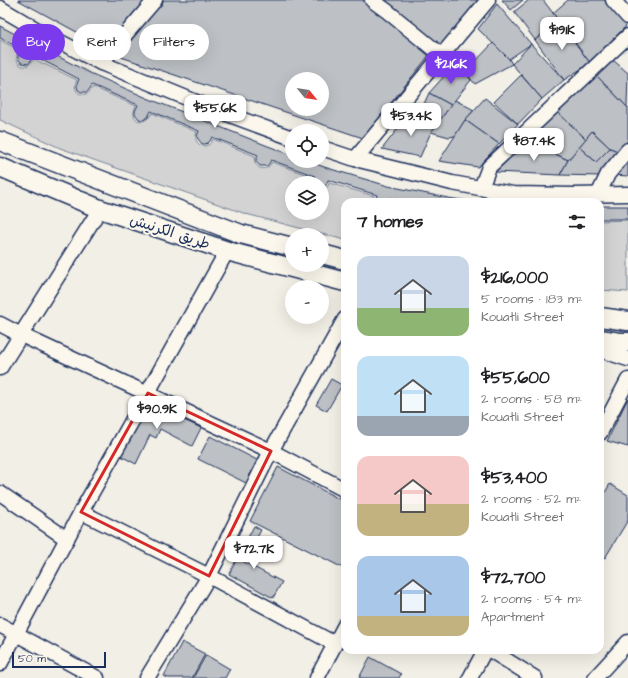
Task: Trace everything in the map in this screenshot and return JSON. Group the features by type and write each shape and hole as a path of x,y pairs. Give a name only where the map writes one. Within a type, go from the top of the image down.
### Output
{"main road":[{"name":"طريق الكرنيش","path":"0,141 242,234 285,245"},
{"name":"طريق الكرنيش","path":"0,166 100,209 227,251 341,281"},
{"path":"329,256 341,259"},
{"path":"604,318 628,321"},
{"path":"604,340 628,342"}],"street":[{"path":"101,63 155,0"},
{"path":"372,0 442,56"},
{"path":"355,159 488,0"},
{"path":"613,0 628,17"},
{"path":"0,8 41,32 101,63 211,108 285,135"},
{"path":"481,188 489,167 628,36"},
{"path":"329,150 355,159 445,181 513,194 628,194"},
{"path":"598,194 608,174 628,150"},
{"path":"0,368 100,209"},
{"path":"0,664 81,512 227,251"},
{"path":"0,324 271,451 341,488"},
{"path":"148,678 209,576 271,451 341,326"},
{"path":"604,351 628,359"},
{"path":"604,425 628,380"},
{"path":"0,493 67,539"},
{"path":"81,512 209,576 335,644"},
{"path":"0,625 97,678"},
{"path":"317,678 341,633"},
{"path":"595,678 628,642"},
{"path":"470,678 483,654"},
{"path":"496,654 535,678"}],"highlighted area":[{"path":"148,393 271,451 209,576 81,512"}],"shaded area":[{"path":"0,40 12,46 12,60 17,60 20,65 24,66 31,63 33,60 36,60 77,80 75,85 77,92 80,94 87,94 93,87 136,106 134,115 138,120 141,121 149,118 152,113 197,132 196,140 201,145 208,145 213,139 255,156 256,164 260,168 266,168 272,162 310,176 285,176 285,220 329,220 329,183 374,196 374,198 341,198 341,239 329,236 329,228 299,228 246,214 60,148 0,120"},
{"path":"628,220 628,292 604,290 604,221"}],"building":[{"path":"18,0 145,0 126,24 73,24 73,30 65,26 65,24 62,24"},
{"path":"164,0 362,0 431,53 363,138 329,127 329,124 321,124 297,116 329,116 329,72 285,72 285,112 130,60 131,40 139,30 139,60 209,60 209,24 144,24"},
{"path":"383,0 480,0 441,47"},
{"path":"502,0 523,0 511,10"},
{"path":"529,0 543,0 559,21 535,40 514,12"},
{"path":"568,0 606,0 627,25 590,63 553,13"},
{"path":"497,4 531,44 509,59 478,29"},
{"path":"559,21 590,63 564,80 535,40"},
{"path":"0,26 12,32 12,44 0,38"},
{"path":"493,43 512,64 475,84 457,62 468,56 475,62"},
{"path":"531,44 564,80 542,99 512,64"},
{"path":"19,60 31,60 28,64 21,63"},
{"path":"42,60 65,60 90,73 147,98 285,152 285,165 271,160 267,166 260,166 256,162 258,155 212,137 208,143 202,144 197,136 199,131 151,111 145,119 139,119 135,114 138,105 92,85 87,92 81,92 77,87 79,79"},
{"path":"613,60 628,73 627,107 596,75"},
{"path":"457,62 471,80 451,105 429,93"},
{"path":"521,75 542,99 518,124 494,102"},
{"path":"596,75 628,108 628,140 620,152 610,148 592,131 586,139 556,111"},
{"path":"429,93 451,105 436,126 418,117"},
{"path":"485,98 518,124 499,144 465,120"},
{"path":"455,100 474,110 465,120 455,136 449,137 431,132"},
{"path":"556,111 586,139 568,160 529,142"},
{"path":"410,113 436,126 431,132 420,157 382,149"},
{"path":"465,120 499,144 478,167 439,161"},
{"path":"592,131 610,148 596,162 579,147"},
{"path":"529,142 568,160 560,175 495,172 514,152"},
{"path":"579,147 596,162 610,148 620,152 600,176 560,175 568,160"},
{"path":"628,154 628,176 614,175"},
{"path":"293,168 327,168 388,186 448,198 376,198 377,195 329,180 329,176 315,176"},
{"path":"604,206 628,206 628,219 604,219"},
{"path":"331,379 341,384 327,411 316,405"},
{"path":"628,398 628,447 607,441"},
{"path":"146,402 201,428 192,446 160,429 156,438 150,435 136,464 121,456"},
{"path":"210,436 257,460 246,483 198,459"},
{"path":"278,467 341,500 341,567 250,521"},
{"path":"610,484 628,495 628,520 605,558 604,557 604,494"},
{"path":"254,526 261,530 244,562 282,582 273,598 229,574"},
{"path":"182,642 205,654 192,678 168,678 164,676"},
{"path":"206,655 230,669 225,678 193,678"},
{"path":"370,657 401,674 399,678 359,678"}]}
